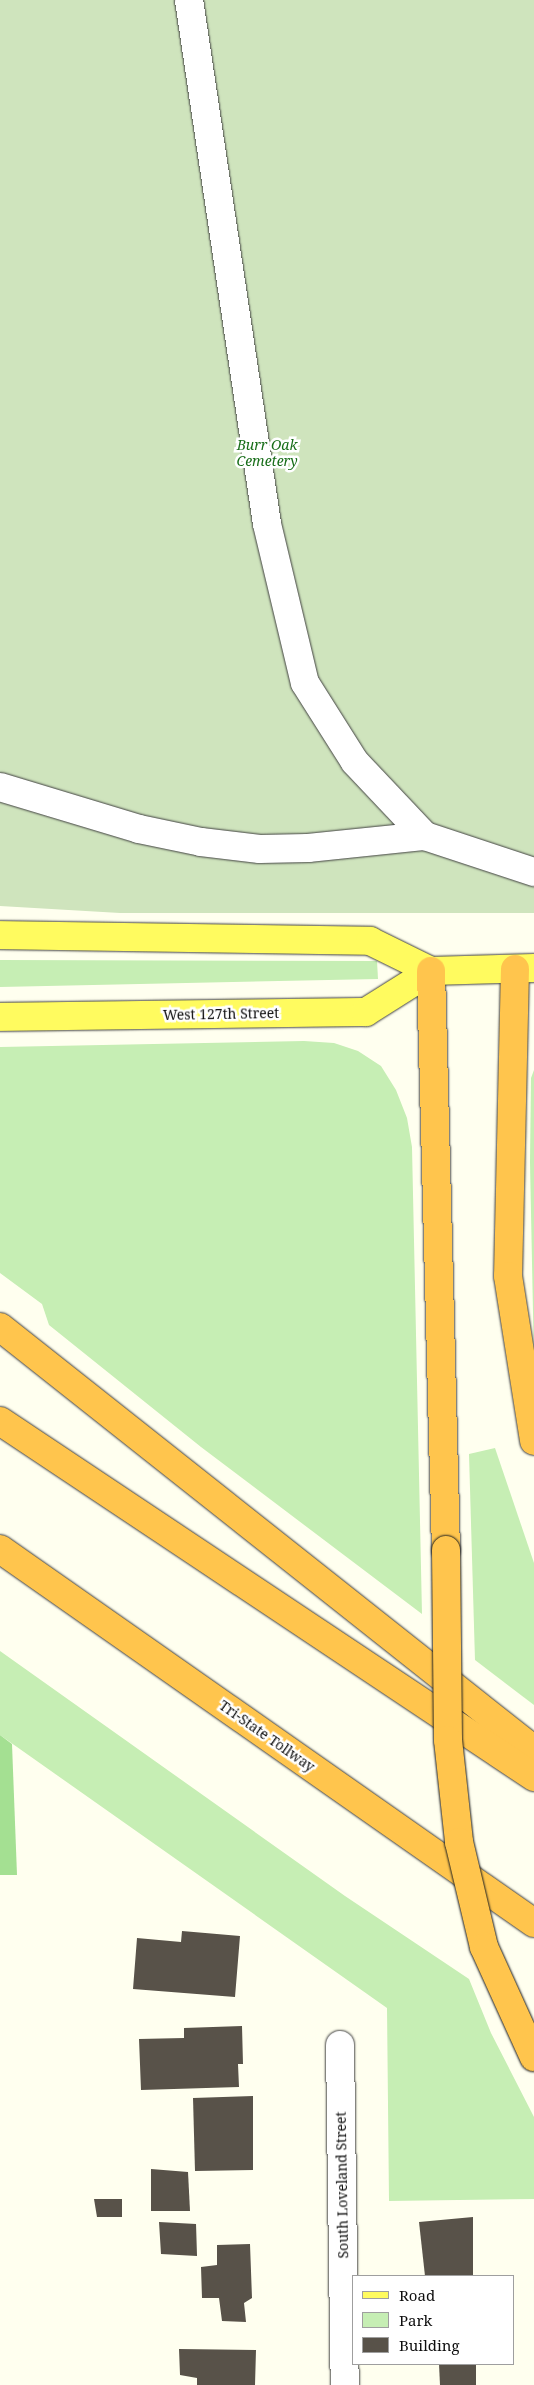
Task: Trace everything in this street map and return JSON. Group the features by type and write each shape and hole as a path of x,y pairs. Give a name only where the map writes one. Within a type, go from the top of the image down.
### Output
{"highway":[{"path":"525,969 508,1276 534,1441"},
{"path":"431,970 446,1550 448,1740 458,1842 484,1948 534,2057"},
{"path":"0,1327 534,1750"},
{"path":"0,1421 534,1777"},
{"name":"Tri-State Tollway","path":"0,1549 534,1923"}],"main road":[{"path":"0,935 370,941 431,970 525,969"},
{"name":"West 127th Street","path":"0,1017 366,1012 431,970"}],"street":[{"path":"189,0 267,524 305,683 355,762 425,836"},
{"path":"0,787 139,829 260,849 308,848 425,836 534,872"},
{"name":"South Loveland Street","path":"340,2046 345,2385"}],"green space":[{"name":"Burr Oak Cemetery","path":"0,0 534,0 534,913 120,913 0,906"},
{"path":"0,960 377,961 378,979 0,987"},
{"path":"304,1041 334,1043 358,1051 381,1066 396,1090 407,1118 412,1147 422,1614 201,1447 49,1325 42,1304 0,1273 0,1047"},
{"path":"534,1070 534,1363 530,1162 531,1078"},
{"path":"495,1448 534,1563 534,1705 475,1660 469,1454"},
{"path":"0,1651 345,1896 469,1979 491,2033 534,2117 534,2199 389,2201 387,2008 0,1735"},
{"path":"0,1735 12,1744 17,1875 0,1875"}],"building":[{"path":"182,1931 240,1936 235,1997 133,1989 137,1938 181,1942"},
{"path":"242,2026 243,2064 238,2064 239,2087 141,2090 139,2039 184,2038 184,2028"},
{"path":"253,2096 253,2170 195,2171 193,2098"},
{"path":"151,2169 188,2172 190,2211 151,2211"},
{"path":"94,2199 122,2199 122,2217 97,2217"},
{"path":"473,2217 473,2275 425,2275 419,2222"},
{"path":"159,2222 196,2224 197,2256 161,2254"},
{"path":"250,2244 252,2298 244,2303 246,2322 222,2321 219,2298 202,2298 201,2267 217,2265 217,2245"},
{"path":"179,2349 256,2350 255,2385 197,2385 197,2378 180,2375"},
{"path":"439,2365 476,2365 476,2385 440,2385"}]}
